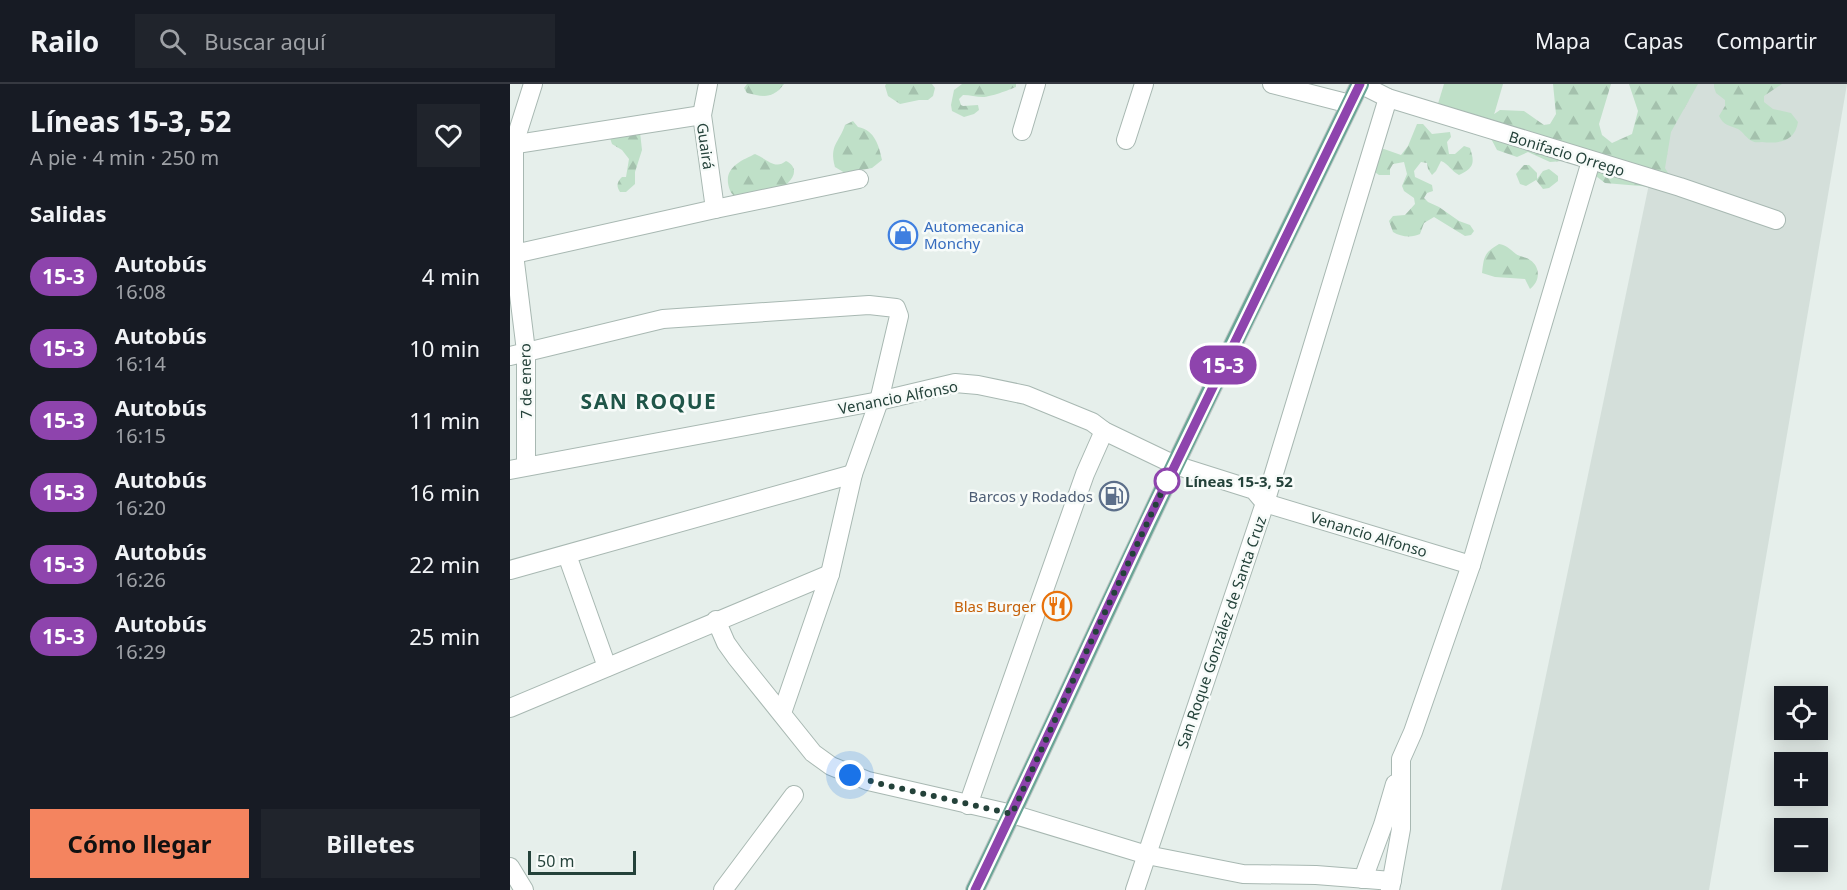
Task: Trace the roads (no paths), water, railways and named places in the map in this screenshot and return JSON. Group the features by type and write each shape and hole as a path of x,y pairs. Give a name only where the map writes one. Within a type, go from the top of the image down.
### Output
{"main road":[{"path":"975,890 1175,465 1360,84"}],"street":[{"name":"7 de enero","path":"518,468 518,353 512,255 512,145 533,84"},
{"name":"Guairá","path":"708,84 702,114 715,209"},
{"path":"1022,131 1036,84"},
{"path":"1126,140 1144,84"},
{"path":"1272,84 1350,104"},
{"name":"Bonifacio Orrego","path":"1360,84 1388,98 1776,220"},
{"name":"San Roque González de Santa Cruz","path":"1135,890 1265,503 1388,98"},
{"path":"512,145 702,114"},
{"path":"716,620 726,643 736,657 813,753 831,766 868,781 1012,814 1147,855 1243,874 1313,883 1363,879 1391,885 1401,829 1401,759 1413,732 1472,565 1591,161"},
{"path":"512,255 859,179"},
{"path":"518,353 663,319 869,305 896,308 899,316 879,401 853,474 830,574 782,713"},
{"name":"Venancio Alfonso","path":"518,468 879,401 955,383 978,385 1026,395 1092,422 1104,431 1175,465 1254,490 1265,503 1472,565"},
{"path":"968,805 1085,474 1104,431"},
{"path":"510,570 853,474"},
{"path":"567,555 607,667"},
{"path":"510,708 830,574"},
{"path":"1363,879 1383,825 1401,764"},
{"path":"723,890 794,795"},
{"path":"510,867 524,890"}],"place":[{"name":"Automecanica Monchy","path":"903,235"},
{"name":"Líneas 15-3, 52","path":"1167,481"},
{"name":"Barcos y Rodados","path":"1114,496"},
{"name":"Blas Burger","path":"1057,606"}],"district":[{"name":"SAN ROQUE","path":"649,401"}]}
